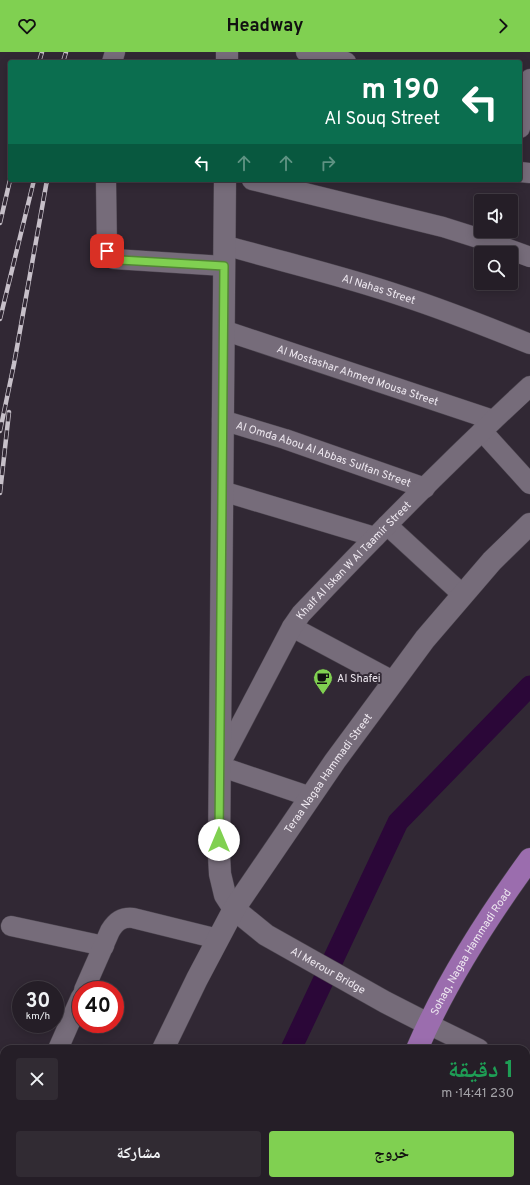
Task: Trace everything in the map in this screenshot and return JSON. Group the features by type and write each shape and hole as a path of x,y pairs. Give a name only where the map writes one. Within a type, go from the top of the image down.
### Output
{"main road":[{"name":"Sohag, Nagaa Hammadi Road","path":"419,1045 428,1024 465,957 506,892 530,859"}],"street":[{"path":"306,52 338,60"},
{"path":"522,119 530,79"},
{"name":"Al Nahas Street","path":"106,182 107,251 114,259 224,256 361,283 441,309 530,344"},
{"path":"225,182 218,855 220,874 225,895 234,909"},
{"path":"260,182 443,227 530,257"},
{"name":"Al Mostashar Ahmed Mousa Street","path":"223,330 487,426"},
{"name":"Khalf Al Iskan W Al Taamir Street","path":"219,766 292,627 301,614 381,531 487,426 530,386"},
{"name":"Al Omda Abou Al Abbas Sultan Street","path":"222,420 285,439 425,488"},
{"path":"487,426 530,484"},
{"path":"222,491 381,531 463,595"},
{"name":"Teraa Nagaa Hammadi Street","path":"166,1045 194,985 234,909 334,761 425,639 492,561 530,524"},
{"path":"292,627 393,681"},
{"path":"219,766 311,797"},
{"name":"Al Merour Bridge","path":"234,909 266,935 385,1002 428,1024"},
{"path":"88,981 114,925 119,920 133,918 218,939"},
{"path":"11,926 104,946"},
{"path":"60,1045 72,1017"},
{"path":"428,1024 471,1045"}],"waterway":[{"path":"293,1045 398,822 530,686"}],"railway":[{"path":"40,60 42,52"},
{"path":"64,60 66,52"},
{"path":"0,223 10,182"},
{"path":"0,319 34,182"},
{"path":"0,431 14,364 47,182"},
{"path":"0,493 9,412"}],"place":[{"name":"Al Shafei","path":"323,695"}],"route":[{"path":"107,251 114,259 120,260 224,266 219,840"}]}
